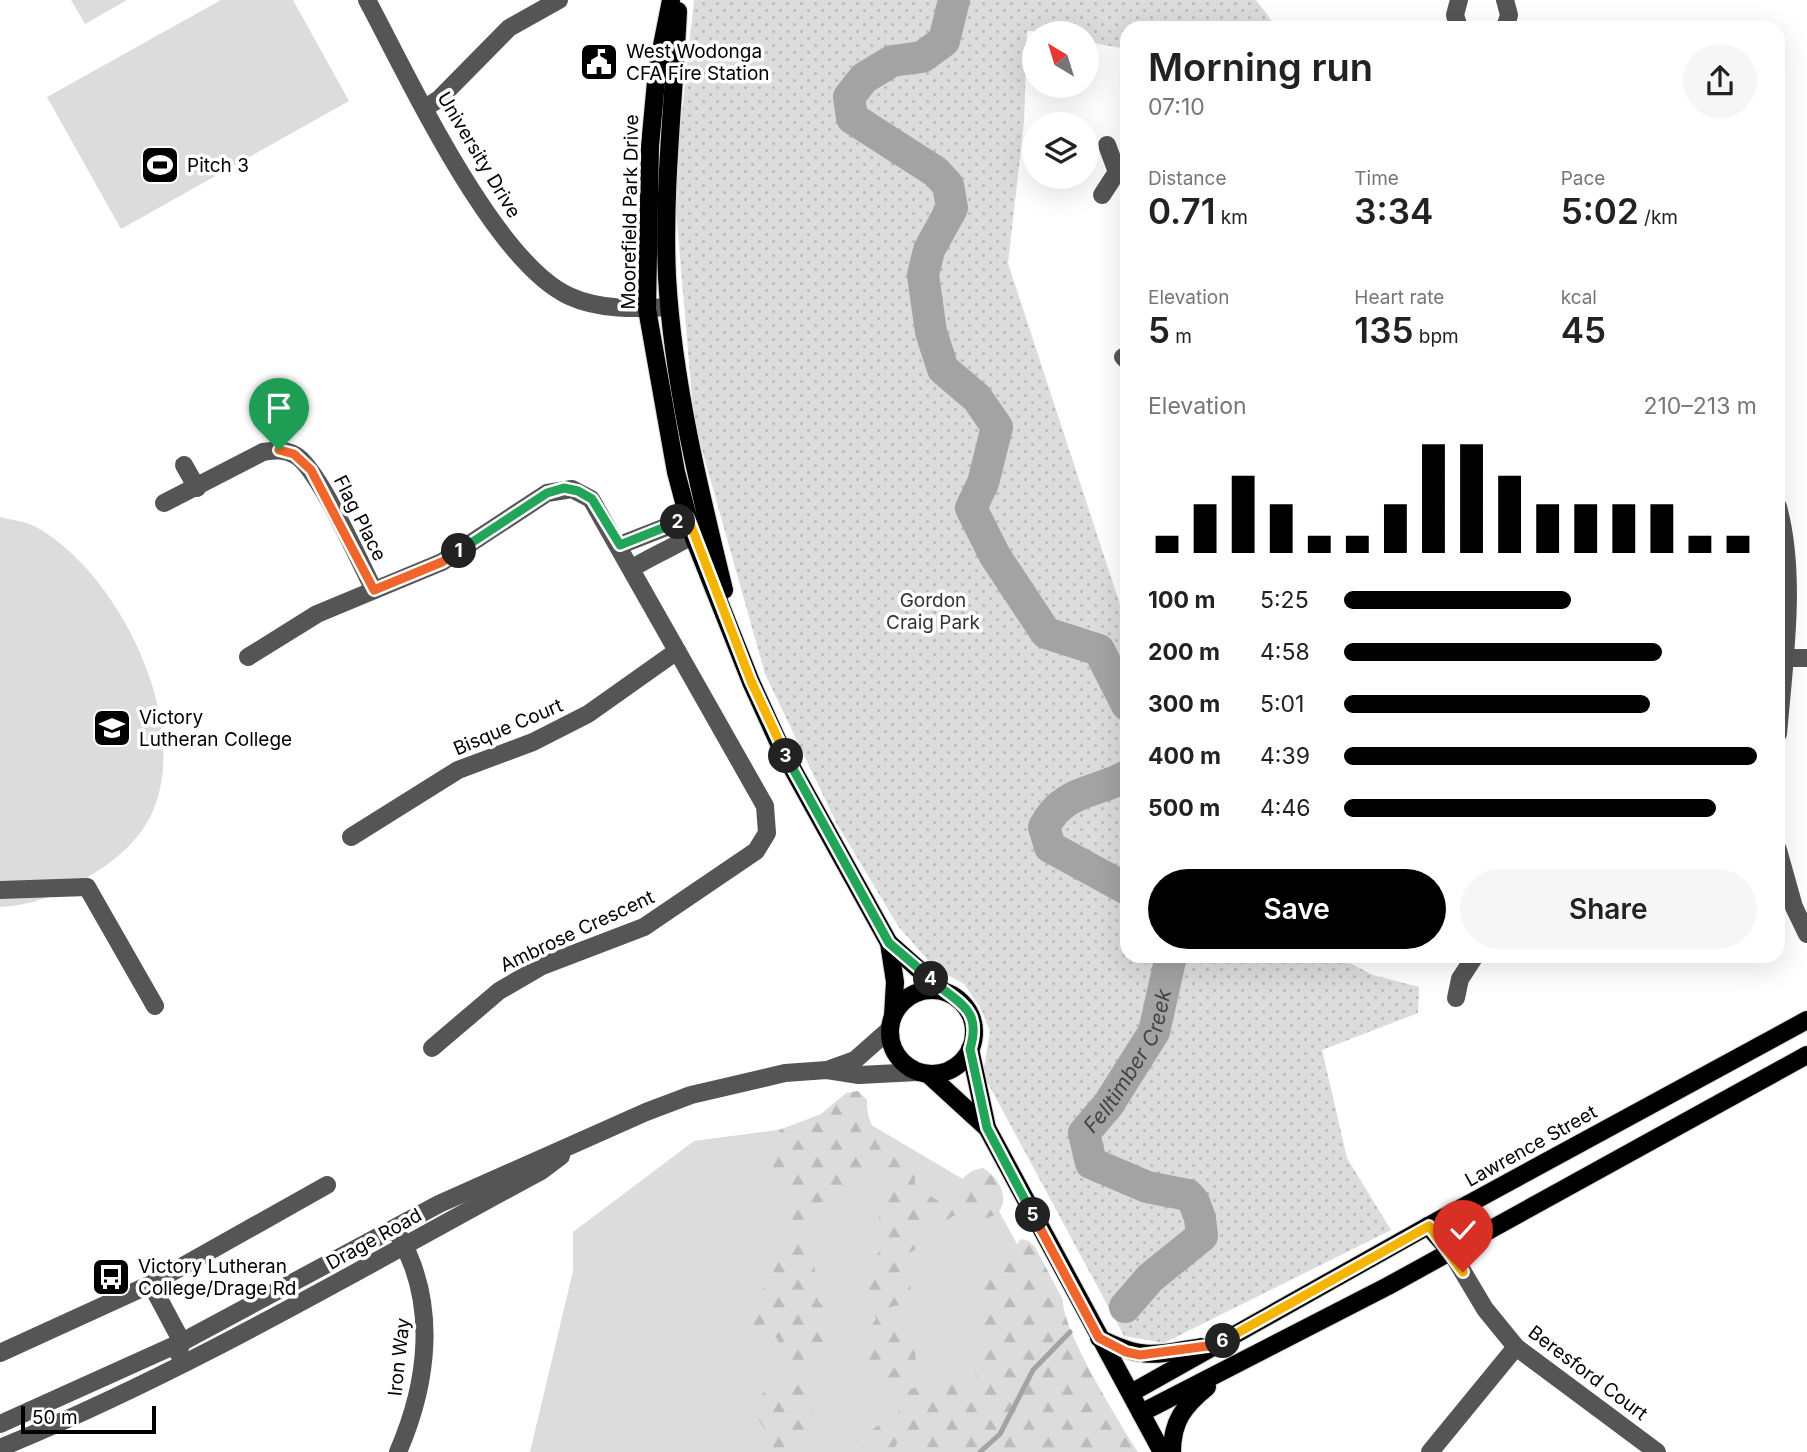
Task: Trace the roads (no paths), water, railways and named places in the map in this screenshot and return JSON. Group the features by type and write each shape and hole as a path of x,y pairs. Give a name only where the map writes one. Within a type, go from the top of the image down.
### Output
{"main road":[{"name":"Moorefield Park Drive","path":"671,0 657,71 650,146 648,309 667,427 688,518 728,625 781,748 889,943"},
{"name":"Moorefield Park Drive","path":"679,0 668,196 669,307 696,472 726,596 728,625"},
{"path":"889,943 943,991 954,996 970,1014 974,1037 970,1049 953,1068 923,1073"},
{"path":"889,943 895,982 891,1022 894,1050 900,1060 923,1073 987,1128"},
{"path":"891,1022 901,1003 914,994 928,990 943,991"},
{"name":"Lawrence Street","path":"1130,1393 1807,1020"},
{"path":"970,1049 987,1128 1163,1452"},
{"path":"1142,1413 1451,1252 1807,1055"},
{"path":"1429,1226 1451,1252"},
{"path":"1099,1338 1126,1352 1140,1355 1215,1345"},
{"path":"1172,1452 1173,1428 1181,1410 1229,1370"}],"street":[{"name":"University Drive","path":"367,0 487,215 516,254 566,295 583,302 648,309 669,307"},
{"path":"425,108 439,99 509,28 559,0"},
{"path":"1506,21 1509,2"},
{"path":"1107,145 1120,168"},
{"path":"1102,195 1120,174"},
{"name":"Flag Place","path":"164,503 263,452 279,450 294,454 311,470 374,590"},
{"path":"184,466 197,488"},
{"name":"Ambrose Crescent","path":"248,657 317,614 442,562 555,490 572,489 587,495 620,545 765,806 768,822 764,841 756,851 644,927 542,966 499,992 432,1048"},
{"path":"620,545 688,518 708,522"},
{"path":"633,568 660,550 693,536 708,522"},
{"path":"1785,533 1785,658 1807,658"},
{"name":"Bisque Court","path":"351,837 458,770 533,742 578,720 677,650"},
{"path":"1785,875 1794,907 1807,934"},
{"path":"0,890 87,887 155,1006"},
{"path":"1456,998 1461,979 1471,963"},
{"name":"Drage Road","path":"827,1070 855,1060 891,1022"},
{"name":"Drage Road","path":"0,1424 182,1342 394,1227 536,1159 572,1147 646,1112 691,1095 785,1073 827,1070 859,1075 923,1073"},
{"name":"Drage Road","path":"0,1448 172,1370 541,1171 572,1147"},
{"path":"0,1353 151,1284 327,1185"},
{"name":"Iron Way","path":"394,1227 405,1246 425,1308 425,1346 414,1410 398,1452"},
{"name":"Beresford Court","path":"1451,1252 1485,1309 1516,1346 1657,1452"},
{"path":"151,1284 182,1342 172,1370"},
{"path":"1430,1452 1516,1346"}],"waterway":[{"name":"Felltimber Creek","path":"954,0 944,41 922,57 892,61 864,78 849,97 852,118 936,172 948,185 952,208 929,250 923,275 931,332 943,369 977,398 997,427 983,483 971,508 995,556 1046,633 1099,650 1120,691"},
{"name":"Felltimber Creek","path":"1120,779 1070,799 1060,806 1044,827 1050,847 1120,885"},
{"name":"Felltimber Creek","path":"1125,1307 1150,1278 1202,1236 1200,1218 1188,1195 1147,1187 1091,1163 1084,1133 1108,1105 1154,1032 1169,963"},
{"name":"Felltimber Creek","path":"980,1452 1000,1434 1033,1370 1070,1332"}],"place":[{"name":"West Wodonga CFA Fire Station","path":"599,62"},
{"name":"Pitch 3","path":"160,165"},
{"name":"Victory Lutheran College","path":"112,728"},
{"name":"Victory Lutheran College/Drage Rd","path":"111,1277"}],"park label":[{"name":"Gordon Craig Park","path":"933,611"}]}
